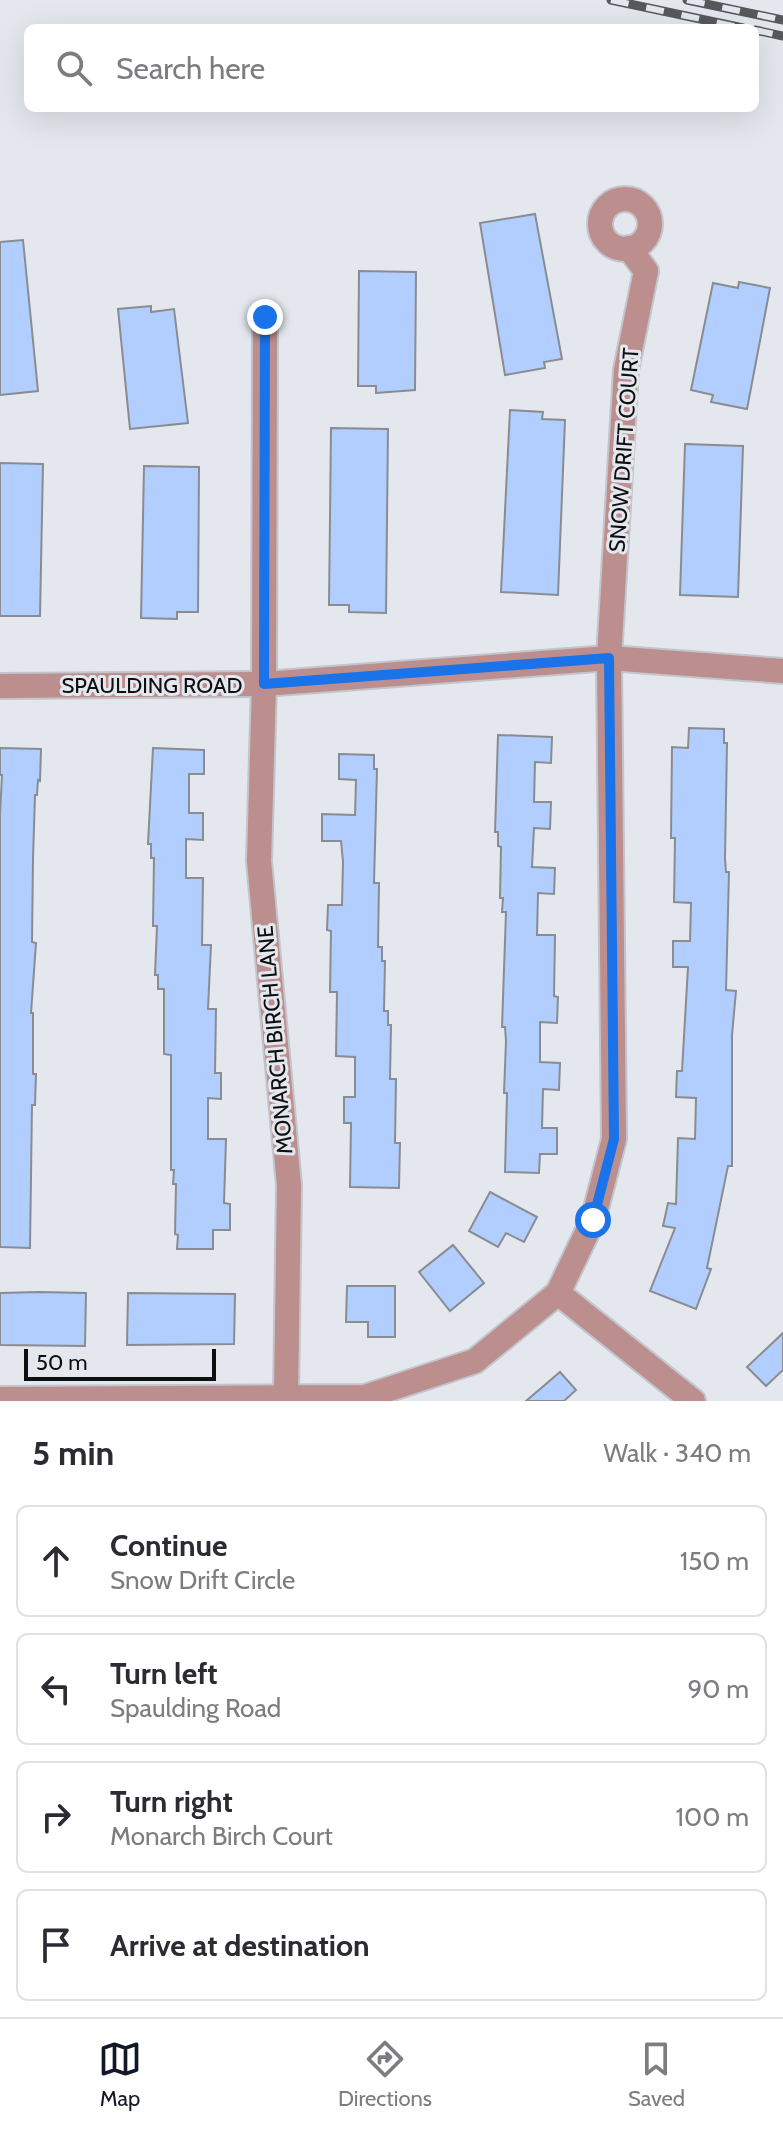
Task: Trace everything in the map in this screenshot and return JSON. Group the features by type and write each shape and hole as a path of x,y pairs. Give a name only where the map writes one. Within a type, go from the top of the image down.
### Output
{"street":[{"name":"SNOW DRIFT COURT","path":"558,1293 593,1220 614,1139 609,658 626,370 646,271 629,248"},
{"name":"MONARCH BIRCH LANE","path":"265,317 264,684 259,861 289,1185 286,1396"},
{"name":"SPAULDING ROAD","path":"0,686 264,684 609,658 783,671"},
{"path":"0,1399 365,1397 475,1361 558,1293 693,1401"}],"building":[{"path":"535,214 562,359 544,362 545,368 505,375 480,223"},
{"path":"23,240 38,391 0,395 0,242"},
{"path":"359,271 416,272 415,390 376,393 376,386 358,386"},
{"path":"739,282 770,288 747,409 711,402 713,395 691,390 713,283 738,288"},
{"path":"151,306 151,312 174,309 188,423 130,429 118,309"},
{"path":"510,410 543,412 542,419 565,420 558,595 501,592"},
{"path":"331,428 388,429 386,613 349,612 349,605 329,605"},
{"path":"685,444 743,446 738,597 680,595"},
{"path":"0,463 43,464 40,616 0,616"},
{"path":"144,466 199,467 198,612 177,612 177,619 141,618"},
{"path":"689,728 724,729 724,743 727,743 725,858 726,872 729,872 726,990 736,991 732,1035 732,1166 728,1166 707,1268 711,1269 696,1309 650,1291 675,1228 663,1226 668,1203 676,1204 678,1138 695,1139 696,1098 676,1097 677,1071 682,1071 688,967 673,967 673,941 690,941 691,903 674,902 675,838 671,838 672,747 688,748"},
{"path":"498,735 552,737 551,763 535,762 534,802 551,802 550,829 534,828 532,867 555,868 554,894 538,893 537,935 555,935 554,996 558,997 557,1023 540,1022 540,1062 560,1063 559,1090 543,1089 542,1128 557,1128 557,1154 540,1154 539,1173 505,1172 506,1041 505,1027 502,1027 506,912 502,912 503,898 500,898 501,847 498,846 498,832 495,832"},
{"path":"0,748 41,749 40,781 35,795 33,859 32,942 36,943 31,1013 33,1074 36,1074 35,1105 32,1105 30,1248 0,1247"},
{"path":"153,748 204,750 204,774 189,774 189,813 203,813 203,840 186,839 186,878 203,878 202,945 211,945 208,1009 216,1009 215,1073 221,1073 221,1099 208,1098 208,1139 226,1139 224,1203 230,1204 230,1230 213,1230 213,1249 177,1249 178,1235 175,1234 176,1184 173,1184 174,1170 171,1170 171,1055 164,1054 164,989 158,989 158,975 155,975 157,926 153,926 154,858 151,858 151,844 148,844"},
{"path":"339,754 374,755 374,769 377,769 374,883 379,883 378,947 382,947 382,961 385,961 384,1011 388,1011 388,1025 391,1025 390,1079 396,1079 395,1143 400,1143 399,1188 350,1187 351,1123 344,1123 344,1097 355,1097 355,1057 336,1056 337,992 330,992 331,931 327,930 328,905 342,905 343,862 341,841 322,841 322,814 355,815 356,780 339,779"},
{"path":"490,1192 537,1217 524,1242 506,1233 498,1247 469,1231"},
{"path":"453,1245 484,1283 450,1311 419,1272"},
{"path":"347,1286 395,1286 395,1337 368,1337 368,1322 346,1322"},
{"path":"0,1293 86,1293 85,1346 0,1345"},
{"path":"128,1293 235,1294 234,1344 127,1345"},
{"path":"783,1333 783,1370 766,1386 747,1367"},
{"path":"560,1372 576,1390 564,1401 526,1401"}],"railway":[{"path":"611,0 724,24"},
{"path":"687,0 783,20"},
{"path":"759,31 783,36"}],"route":[{"path":"265,317 264,684 609,658 614,1139 593,1220"}]}
